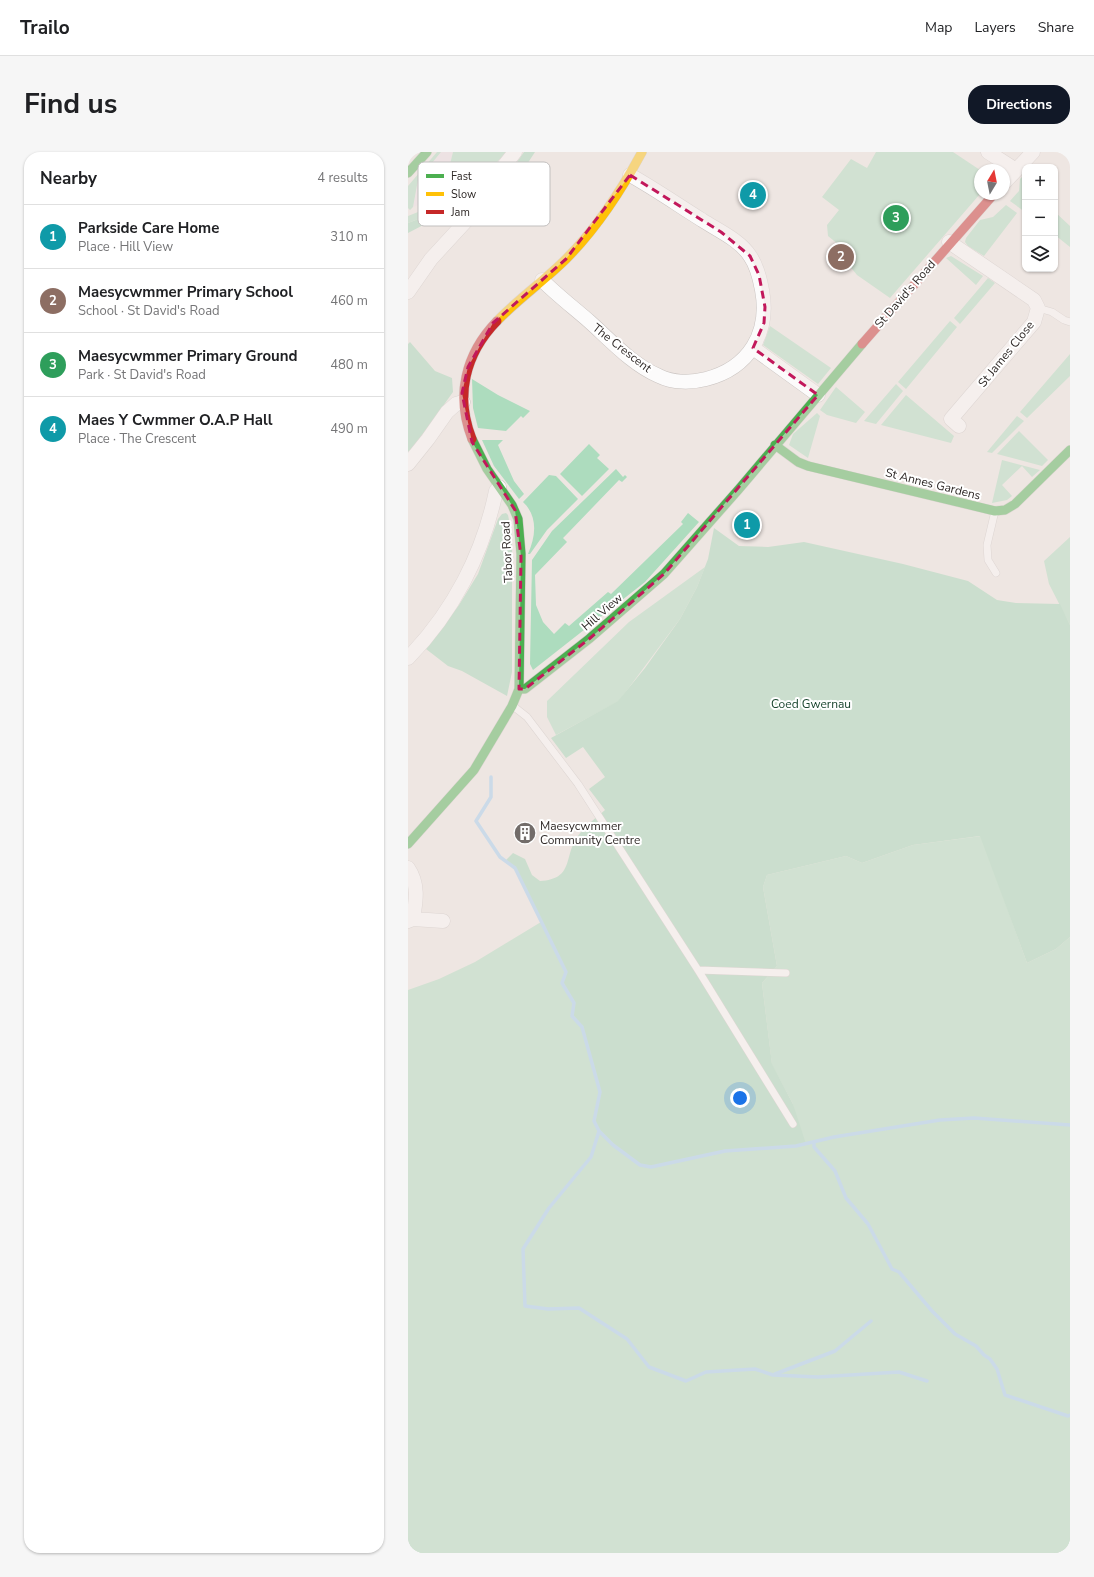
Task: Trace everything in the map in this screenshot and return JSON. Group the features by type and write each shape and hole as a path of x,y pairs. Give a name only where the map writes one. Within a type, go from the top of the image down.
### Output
{"street":[{"path":"408,173 427,152"},
{"path":"507,162 515,152"},
{"name":"Tabor Road","path":"519,689 520,536 515,510 481,460 472,442 463,402 462,393 464,380 474,352 493,323 579,245 616,197 642,152"},
{"path":"988,152 1016,170"},
{"path":"1010,176 1033,152"},
{"name":"The Crescent","path":"542,280 635,361 658,376 673,380 694,382 710,378 731,370 753,348 764,323 765,307 759,275 750,256 739,244 630,175"},
{"name":"St David's Road","path":"818,395 949,242 988,200"},
{"path":"408,292 431,259 461,226"},
{"name":"St James Close","path":"949,242 1034,300 1038,308 1034,322 951,420 959,426"},
{"path":"753,348 818,395"},
{"name":"Hill View","path":"519,689 525,689 584,643 664,574 740,489 818,395"},
{"path":"408,464 447,412 456,404 463,402"},
{"name":"St Annes Gardens","path":"776,445 798,462 808,466 995,511"},
{"path":"995,511 1005,510 1015,504 1070,450"},
{"path":"408,658 453,600 472,567 484,539 496,491 499,487"},
{"path":"408,844 474,770 512,706 519,689"},
{"path":"408,868 416,885 416,898 411,920 443,921"}],"lane":[{"path":"1038,308 1052,312 1070,322"},
{"path":"995,511 987,546 988,560 996,573"},
{"path":"512,706 527,717 578,784 698,970 793,1124"},
{"path":"698,970 786,973"}],"highlighted area":[{"path":"630,175 721,232 750,256 759,275 765,307 764,323 753,348 818,395 664,574 589,639 525,689 519,689 521,556 515,510 472,442 462,393 468,367 493,323 566,259"}],"shaded area":[{"path":"441,152 453,152 450,162 433,162"},
{"path":"418,180 418,205 413,207"}],"green space":[{"path":"437,152 441,152 433,162 428,162"},
{"path":"453,152 506,152 497,162 450,162"},
{"path":"524,152 535,152 528,162 517,162"},
{"path":"876,152 953,152 974,166 975,200 890,298 857,275 848,264 839,245 828,236 827,225 839,210 822,197 851,159 867,168"},
{"path":"418,174 413,207 410,210 408,208 408,186"},
{"path":"1022,177 1022,210 1010,201 1019,191 1020,179"},
{"path":"1006,205 1017,213 984,256 968,246 965,242 966,238 980,220 993,217"},
{"path":"418,212 418,219 408,223 408,216"},
{"path":"1058,215 1070,226 1070,247 1058,237"},
{"path":"418,219 418,226 421,226 408,233 408,223"},
{"path":"951,256 983,276 976,285 946,258"},
{"path":"988,278 995,283 960,324 954,318"},
{"path":"950,321 957,327 906,389 898,382"},
{"path":"770,326 831,368 818,384 763,345"},
{"path":"410,342 435,371 452,378 453,392 416,444 408,452 408,344"},
{"path":"1070,354 1070,376 1027,418 1020,412"},
{"path":"472,379 498,395 530,411 523,418 521,416 506,431 478,428 473,408"},
{"path":"896,384 903,391 876,424 864,421"},
{"path":"836,387 865,412 856,423 827,415 820,410"},
{"path":"906,395 954,436 951,443 881,425"},
{"path":"817,413 820,416 808,458 789,445 793,434"},
{"path":"1017,416 1024,421 992,453 987,452"},
{"path":"1019,431 1048,460 1042,466 997,454"},
{"path":"482,440 503,440 498,445 514,481 524,494 519,499 494,466"},
{"path":"589,444 600,455 597,458 609,469 582,496 560,474"},
{"path":"1002,460 1040,470 1032,477 1022,466 1002,485 1012,496 1007,500 992,503"},
{"path":"616,469 623,477 625,475 627,477 622,482 619,480 563,538 567,542 535,575 536,605 543,622 554,634 565,623 569,626 608,592 611,594 683,524 681,522 688,513 699,522 645,582 533,670 530,664 532,560 552,531"},
{"path":"549,475 556,476 578,499 547,530 530,554 528,554 533,540 534,526 531,514 523,502"},
{"path":"506,513 508,515 512,535 512,672 507,696 462,671 448,666 426,649 459,605 478,574 498,519 502,514"},
{"name":"Coed Gwernau","path":"714,528 739,546 768,547 804,542 903,564 968,581 997,600 1016,603 1060,604 1070,625 1070,937 1056,949 1027,963 980,836 913,845 862,863 846,856 767,875 763,887 777,966 762,983 772,1064 793,1104 806,1144 725,1151 651,1167 640,1165 613,1145 599,1131 594,1121 600,1092 582,1027 572,1016 574,1003 562,983 566,972 515,868 505,861 513,853 525,859 532,875 540,881 559,876 566,865 573,844 578,836 587,825 605,810 589,789 605,777 583,747 566,758 551,738 618,701 645,668 680,619 697,587 708,559"},
{"path":"1070,537 1070,625 1049,584 1044,561"},
{"path":"705,567 697,587 680,619 619,701 556,735 547,717 547,701 629,622"},
{"path":"981,836 1027,963 1056,949 1070,937 1070,1553 408,1553 408,990 439,979 475,962 541,922 566,972 562,984 574,1003 572,1016 582,1027 600,1092 594,1121 725,1151 796,1146 793,1104 772,1065 762,983 777,966 763,887 767,875 846,856 862,863 913,845"}],"waterway":[{"path":"491,777 491,797 476,821 500,857 515,868 566,972 562,983 574,1003 572,1016 582,1027 600,1092 594,1121 599,1131 613,1145 640,1165 651,1167 725,1151 796,1146 834,1137 940,1120 974,1118 1070,1125"},
{"path":"599,1131 591,1157 549,1208 523,1249 525,1306 548,1309 579,1308 627,1339 649,1367 686,1381 706,1372 755,1369 773,1375 818,1377 899,1372 927,1381"},
{"path":"814,1142 814,1147 835,1171 846,1198 868,1224 892,1269 899,1272 932,1311 955,1334 976,1346 990,1359 997,1369 1005,1395 1068,1416 1070,1415"},
{"path":"775,1374 835,1351 871,1321"}],"traffic: fast":[{"path":"408,173 427,152"},
{"path":"519,689 525,689 589,639 664,574 739,489 862,344"},
{"path":"408,844 474,770 512,706 519,689 521,554 518,519 512,505 487,469 472,439"},
{"path":"775,445 798,462 808,466 995,511 1005,510 1015,504 1070,450"}],"traffic: slow":[{"path":"497,321 558,267 588,235 617,195 642,152"}],"traffic: jam":[{"path":"862,344 989,200"},
{"path":"472,439 464,407 466,376 477,347 497,321"}],"place":[{"name":"Maes Y Cwmmer O.A.P Hall","path":"753,195"},
{"name":"Maesycwmmer Primary Ground","path":"896,218"},
{"name":"Maesycwmmer Primary School","path":"841,257"},
{"name":"Parkside Care Home","path":"747,525"},
{"name":"Maesycwmmer Community Centre","path":"525,833"}]}
